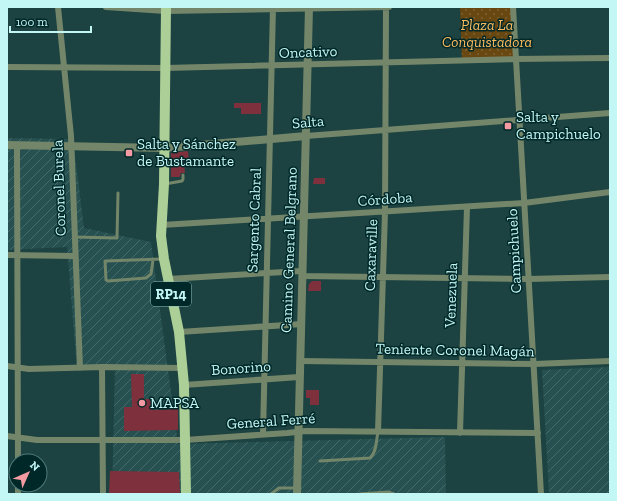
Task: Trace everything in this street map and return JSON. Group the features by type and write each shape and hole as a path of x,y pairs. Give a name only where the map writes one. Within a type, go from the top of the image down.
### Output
{"main road":[{"name":"RP14","path":"166,9 164,184 162,244 159,259 168,279 179,332 184,385 186,494"}],"street":[{"name":"Coronel Burela","path":"58,7 71,147 80,368"},
{"path":"106,7 166,9 387,7"},
{"name":"Caxaraville","path":"378,432 385,212 384,130 387,7"},
{"name":"Campichuelo","path":"513,7 541,494"},
{"name":"Sargento Cabral","path":"263,434 273,8"},
{"name":"Camino General Belgrano","path":"298,491 299,377 302,324 309,8"},
{"name":"Oncativo","path":"7,67 165,68 610,58"},
{"name":"Salta","path":"7,145 180,149 306,136 610,113"},
{"path":"17,145 19,368 18,453"},
{"name":"Córdoba","path":"162,225 524,203 610,192"},
{"name":"Venezuela","path":"460,433 467,206"},
{"path":"7,255 75,256"},
{"path":"168,279 266,273 302,273 383,278 528,279 610,276"},
{"path":"179,332 302,324"},
{"name":"Teniente Coronel Magán","path":"300,361 534,364 610,361"},
{"path":"7,366 19,368 183,368"},
{"path":"102,367 103,494"},
{"name":"Bonorino","path":"184,385 299,377"},
{"name":"General Ferré","path":"7,436 37,440 186,440 299,432 538,433"}],"lane":[{"path":"164,184 182,181 183,175"},
{"path":"74,237 117,238 118,193"},
{"path":"159,259 151,274 146,278 106,280 105,261 159,259"},
{"path":"320,461 370,458 373,456 378,432"},
{"path":"271,494 279,488 298,491"},
{"path":"360,494 388,492 394,494"}],"shaded area":[{"path":"7,138 73,139 84,228 151,242 178,444 445,437 446,494 112,494 115,365 77,370 67,247 7,250"},
{"path":"610,367 610,494 549,494 542,370"}],"green space":[{"name":"Plaza La Conquistadora","path":"460,7 513,7 515,59 462,61"}],"building":[{"path":"234,103 261,103 261,114 241,114 241,108 234,108"},
{"path":"188,151 189,161 184,161 185,173 181,173 180,177 171,177 171,153"},
{"path":"314,178 325,178 325,184 313,184"},
{"path":"312,281 321,281 321,291 308,291 309,284"},
{"name":"MAPSA","path":"131,374 144,374 144,399 152,399 152,410 178,409 178,430 124,431 124,407 132,407"},
{"path":"306,390 319,390 319,405 310,405 310,398 306,398"},
{"path":"110,471 179,472 180,494 109,494"}],"place":[{"name":"Salta y Campichuelo","path":"508,126"},
{"name":"Salta y Sánchez de Bustamante","path":"129,153"},
{"name":"MAPSA","path":"142,403"}]}
